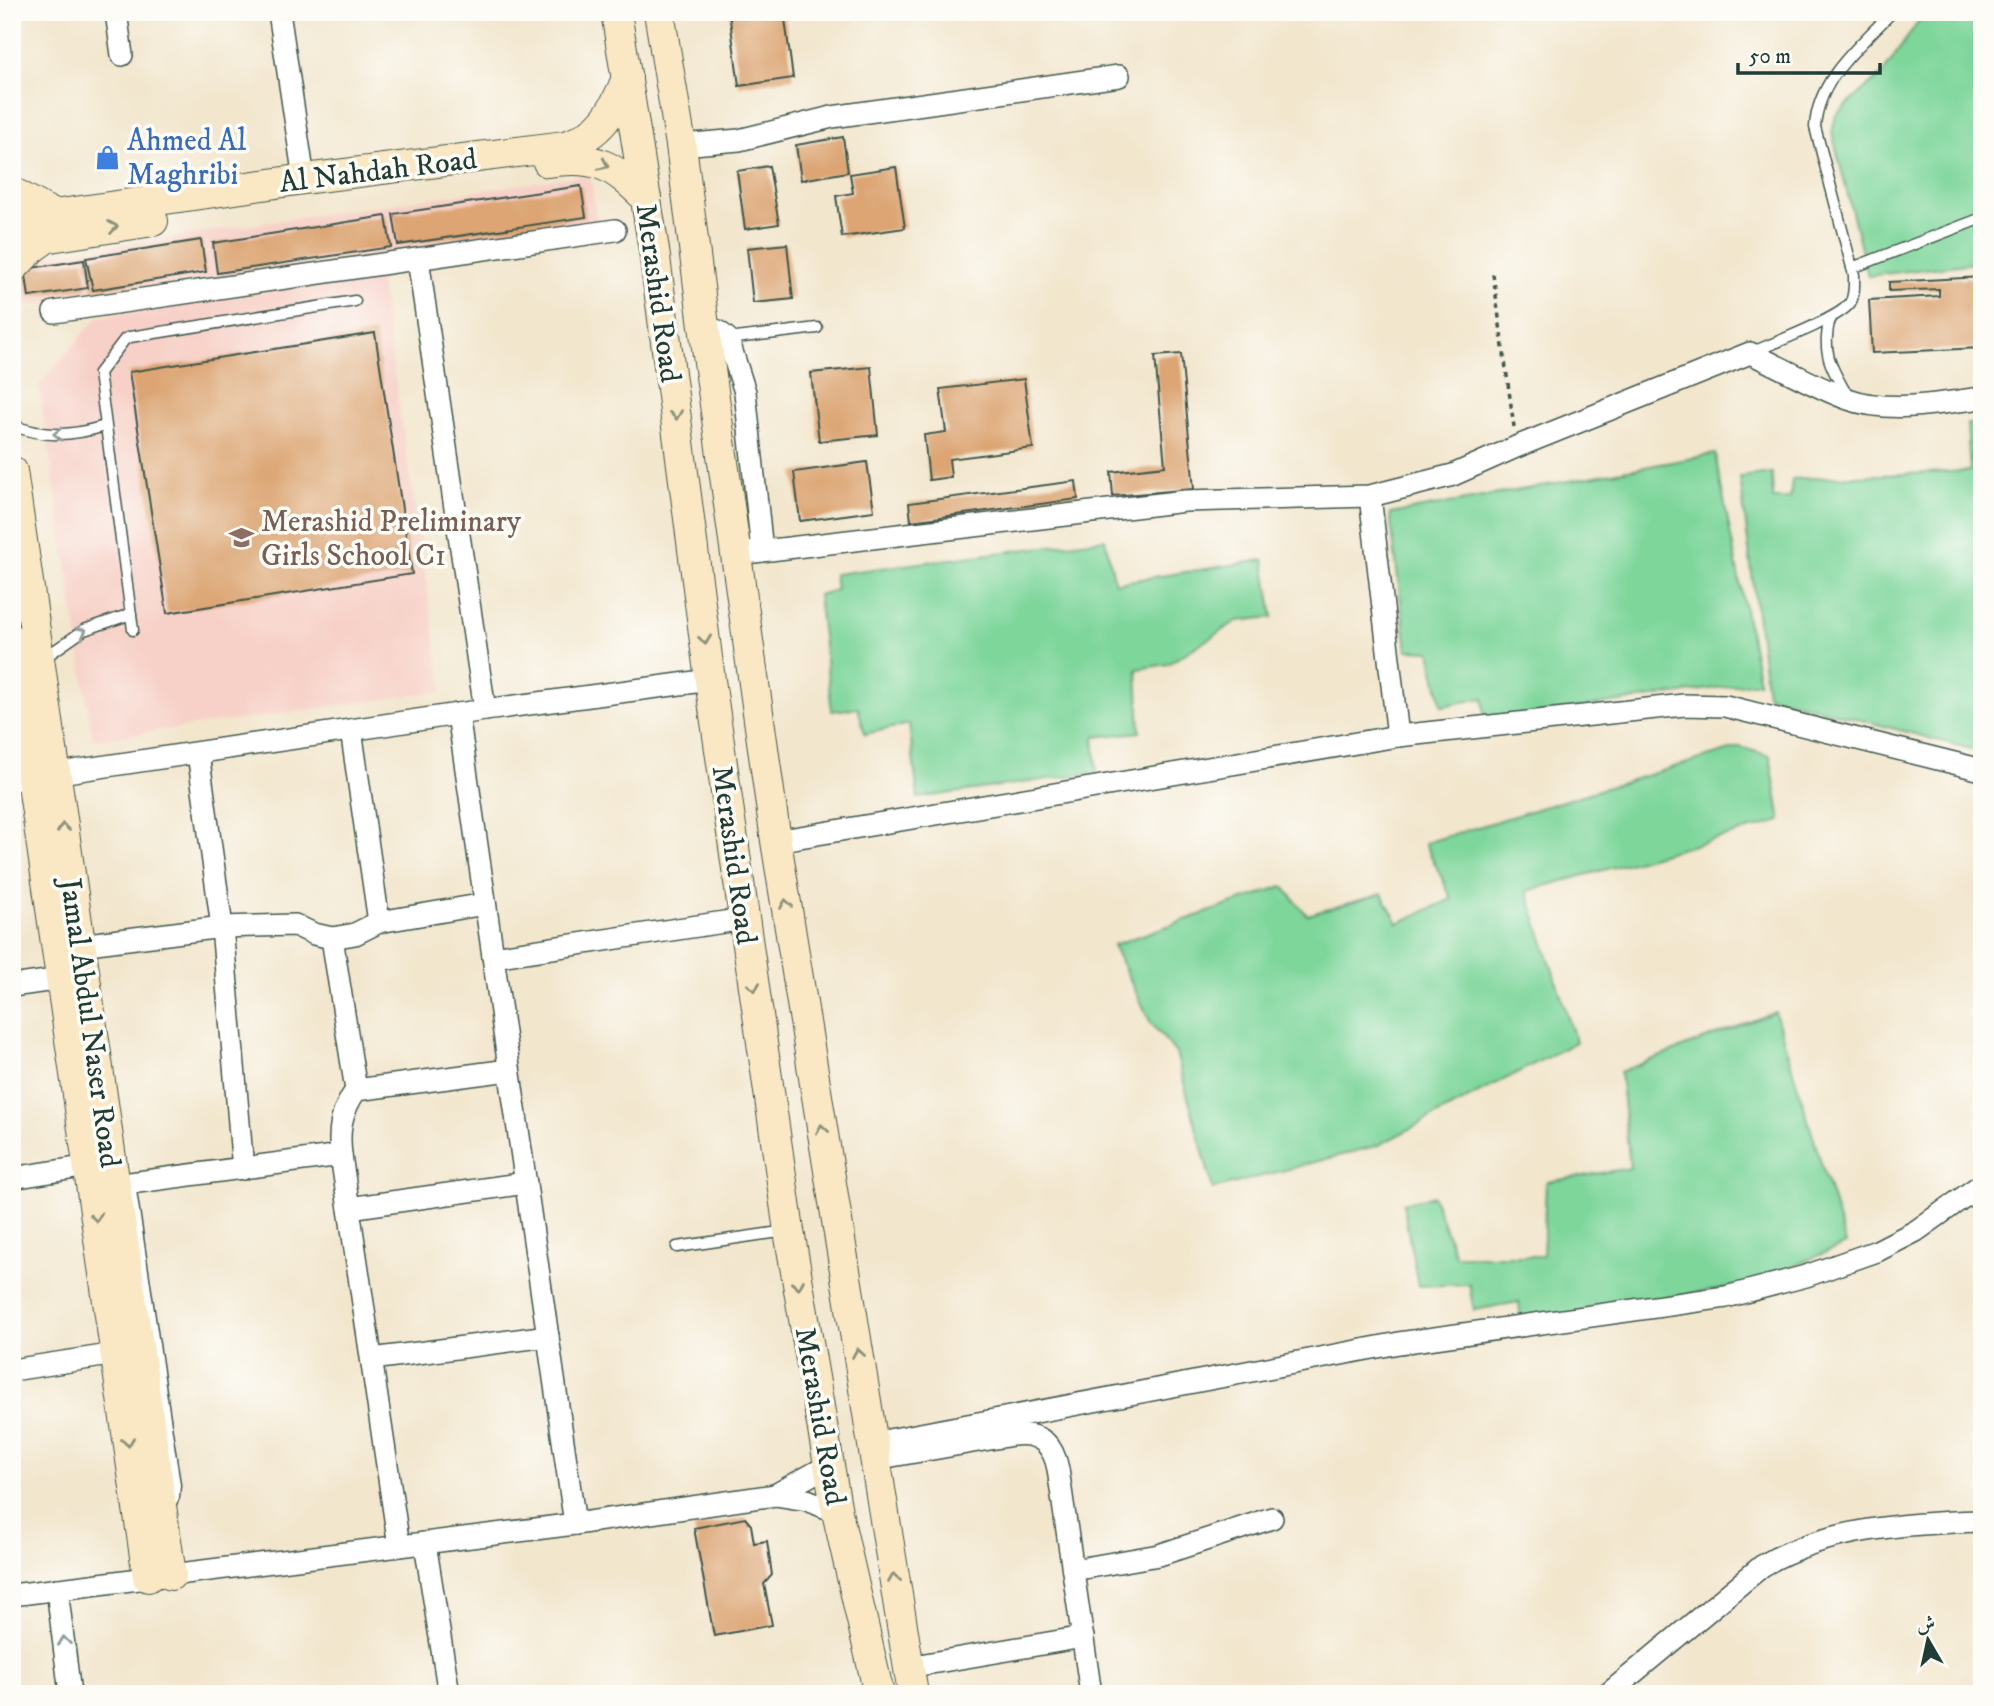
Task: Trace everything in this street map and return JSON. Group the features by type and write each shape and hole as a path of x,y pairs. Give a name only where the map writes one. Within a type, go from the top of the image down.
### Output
{"main road":[{"name":"Merashid Road","path":"616,12 654,250 710,680 789,1231 837,1512 879,1694"},
{"path":"640,12 651,64 663,87 672,97"},
{"name":"Merashid Road","path":"659,12 672,97 716,332 749,552 776,841 911,1680"},
{"name":"Al Nahdah Road","path":"12,243 50,226 304,179 576,143 604,123 617,103 627,77"},
{"name":"Al Nahdah Road","path":"12,221 50,226 572,159 592,160 611,167 646,198"},
{"path":"12,192 50,226 12,269"},
{"path":"654,250 669,281 677,316 687,325 716,332"},
{"name":"Jamal Abdul Naser Road","path":"12,471 40,663 33,777 80,945 122,1184 162,1516 159,1576"},
{"name":"Jamal Abdul Naser Road","path":"12,640 116,1354 159,1576"},
{"path":"860,1621 877,1628 901,1618"}],"street":[{"path":"116,12 122,55"},
{"path":"279,12 304,179"},
{"path":"681,145 740,140 832,117 1119,76"},
{"path":"54,312 615,230"},
{"path":"418,259 485,710"},
{"path":"749,552 1185,501 1370,496 1453,475 1751,353 1849,399 1878,405 1914,406 1982,398"},
{"path":"1370,496 1398,736"},
{"path":"33,777 485,710 710,680"},
{"path":"776,841 1398,736 1685,705 1725,706 1982,771"},
{"path":"458,714 575,1524"},
{"path":"351,730 379,922"},
{"path":"198,752 222,927 243,1168"},
{"path":"80,945 222,927 295,925 314,934 332,938 355,934 379,922 485,904"},
{"path":"493,957 744,919"},
{"path":"332,938 355,1090 341,1116 338,1135 399,1546"},
{"path":"12,986 61,979"},
{"path":"355,1090 509,1070"},
{"path":"122,1184 341,1155"},
{"path":"12,1178 89,1166"},
{"path":"349,1208 526,1183"},
{"path":"874,1451 1399,1343 1726,1297 1806,1276 1877,1251 1916,1231 1982,1184"},
{"path":"372,1359 548,1336"},
{"path":"12,1370 116,1354"},
{"path":"874,1451 1013,1434 1031,1434 1047,1442 1055,1455 1091,1694"},
{"path":"775,1495 829,1465"},
{"path":"12,1595 575,1524 775,1495 807,1500 837,1512"},
{"path":"1073,1570 1159,1555 1272,1518"},
{"path":"1608,1694 1762,1566 1784,1552 1810,1543 1911,1523 1982,1521"},
{"path":"425,1543 449,1694"},
{"path":"57,1589 70,1694"},
{"path":"911,1680 1083,1637"}],"lane":[{"path":"1751,353 1830,318 1850,303 1854,289 1852,268 1815,127 1816,108 1827,84 1843,63 1892,12"},
{"path":"1852,268 1982,218"},
{"path":"133,630 99,373 125,339 355,301"},
{"path":"1830,318 1826,351 1829,363 1849,399"},
{"path":"716,332 817,328"},
{"path":"12,425 29,432 55,436 105,426"},
{"path":"40,663 84,630 131,614"},
{"path":"677,1247 789,1231"}],"path":[{"path":"1493,274 1516,447"}],"shaded area":[{"path":"590,174 597,223 27,305 20,260"},
{"name":"Merashid Preliminary Girls School C1","path":"379,276 443,691 93,740 39,385 98,317"}],"green space":[{"path":"1925,12 1982,12 1982,262 1868,276 1832,132 1836,115 1882,74"},
{"path":"1967,424 1982,424 1982,752 1767,695 1740,477 1772,473 1773,499 1790,499 1792,479 1970,471"},
{"path":"1715,454 1759,682 1485,721 1483,698 1442,706 1430,651 1407,650 1390,514"},
{"path":"1105,539 1115,583 1264,560 1273,617 1237,621 1168,664 1137,669 1140,732 1094,737 1097,772 918,798 909,724 865,734 858,708 832,711 818,595 836,590 834,574"},
{"path":"1740,747 1770,756 1781,821 1527,891 1576,1042 1379,1145 1213,1189 1176,1053 1151,1023 1113,945 1283,886 1307,915 1382,894 1398,923 1452,899 1425,843"},
{"path":"1775,1012 1846,1244 1750,1284 1521,1323 1519,1302 1474,1310 1469,1284 1418,1286 1403,1203 1433,1196 1455,1256 1543,1256 1546,1182 1630,1168 1620,1072"}],"building":[{"path":"729,12 784,12 793,78 739,86"},
{"path":"843,137 848,172 801,180 796,145"},
{"path":"769,166 779,224 745,229 737,171"},
{"path":"896,167 905,228 842,237 836,196 853,193 850,174"},
{"path":"581,186 586,217 398,245 393,214"},
{"path":"386,216 391,247 217,273 213,243"},
{"path":"201,240 206,272 93,290 86,258"},
{"path":"787,244 793,299 753,303 747,248"},
{"path":"84,260 88,288 29,297 25,269"},
{"path":"1982,277 1982,348 1872,353 1869,300 1939,296 1939,289 1889,291 1889,282"},
{"path":"375,333 412,574 167,613 129,372"},
{"path":"1181,354 1194,489 1113,496 1111,472 1165,466 1155,356"},
{"path":"871,367 878,435 819,441 811,373"},
{"path":"1024,379 1033,448 949,459 951,477 929,480 924,435 946,432 940,389"},
{"path":"867,462 874,511 800,521 794,472"},
{"path":"1076,481 1078,499 911,521 909,503"},
{"path":"745,1518 751,1525 754,1543 767,1541 772,1575 764,1584 772,1625 714,1636 694,1528"}],"place":[{"name":"Ahmed Al Maghribi","path":"107,157"},
{"name":"Merashid Preliminary Girls School C1","path":"241,538"}]}
